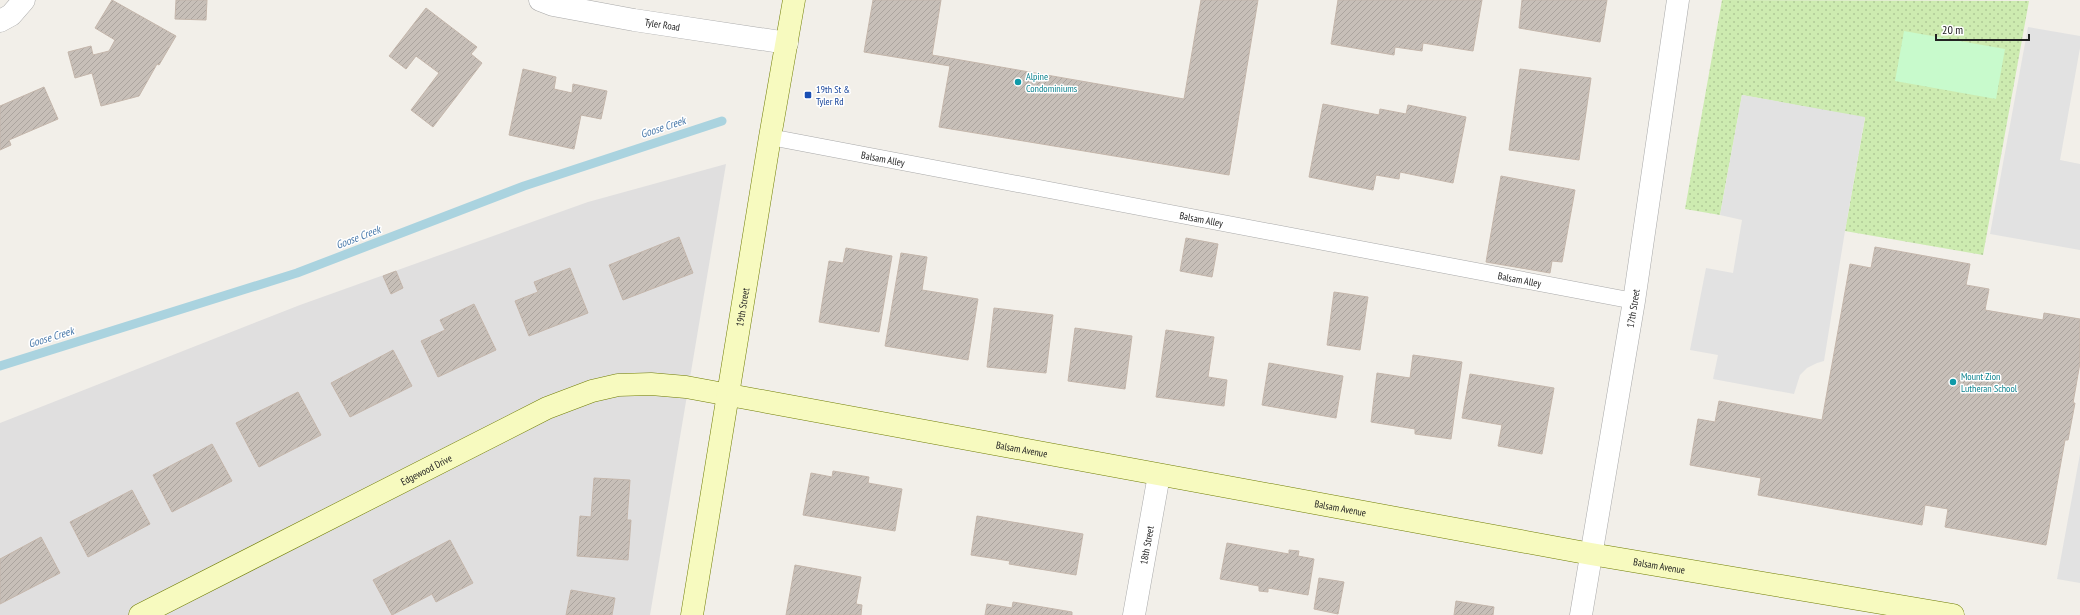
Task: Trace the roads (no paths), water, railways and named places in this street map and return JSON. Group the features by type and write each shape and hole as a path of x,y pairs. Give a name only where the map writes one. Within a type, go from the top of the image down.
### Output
{"street":[{"path":"0,21 11,15 24,0"},
{"name":"Tyler Road","path":"540,0 553,5 634,20 787,43"},
{"name":"19th Street","path":"692,615 770,137 794,0"},
{"name":"17th Street","path":"1581,615 1634,301 1678,0"},
{"name":"Edgewood Drive","path":"140,615 547,408 592,391 618,385 651,384 729,394"},
{"name":"Balsam Avenue","path":"729,394 1159,476 1591,554 1947,614"},
{"name":"18th Street","path":"1134,615 1159,476"}],"lane":[{"name":"Balsam Alley","path":"770,137 1634,301"}],"waterway":[{"name":"Goose Creek","path":"0,366 297,273 524,186 722,121"}],"place":[{"name":"Alpine Condominiums","path":"1018,82"},
{"name":"19th St & Tyler Rd","path":"808,95"},
{"name":"Mount Zion Lutheran School","path":"1953,382"}]}
